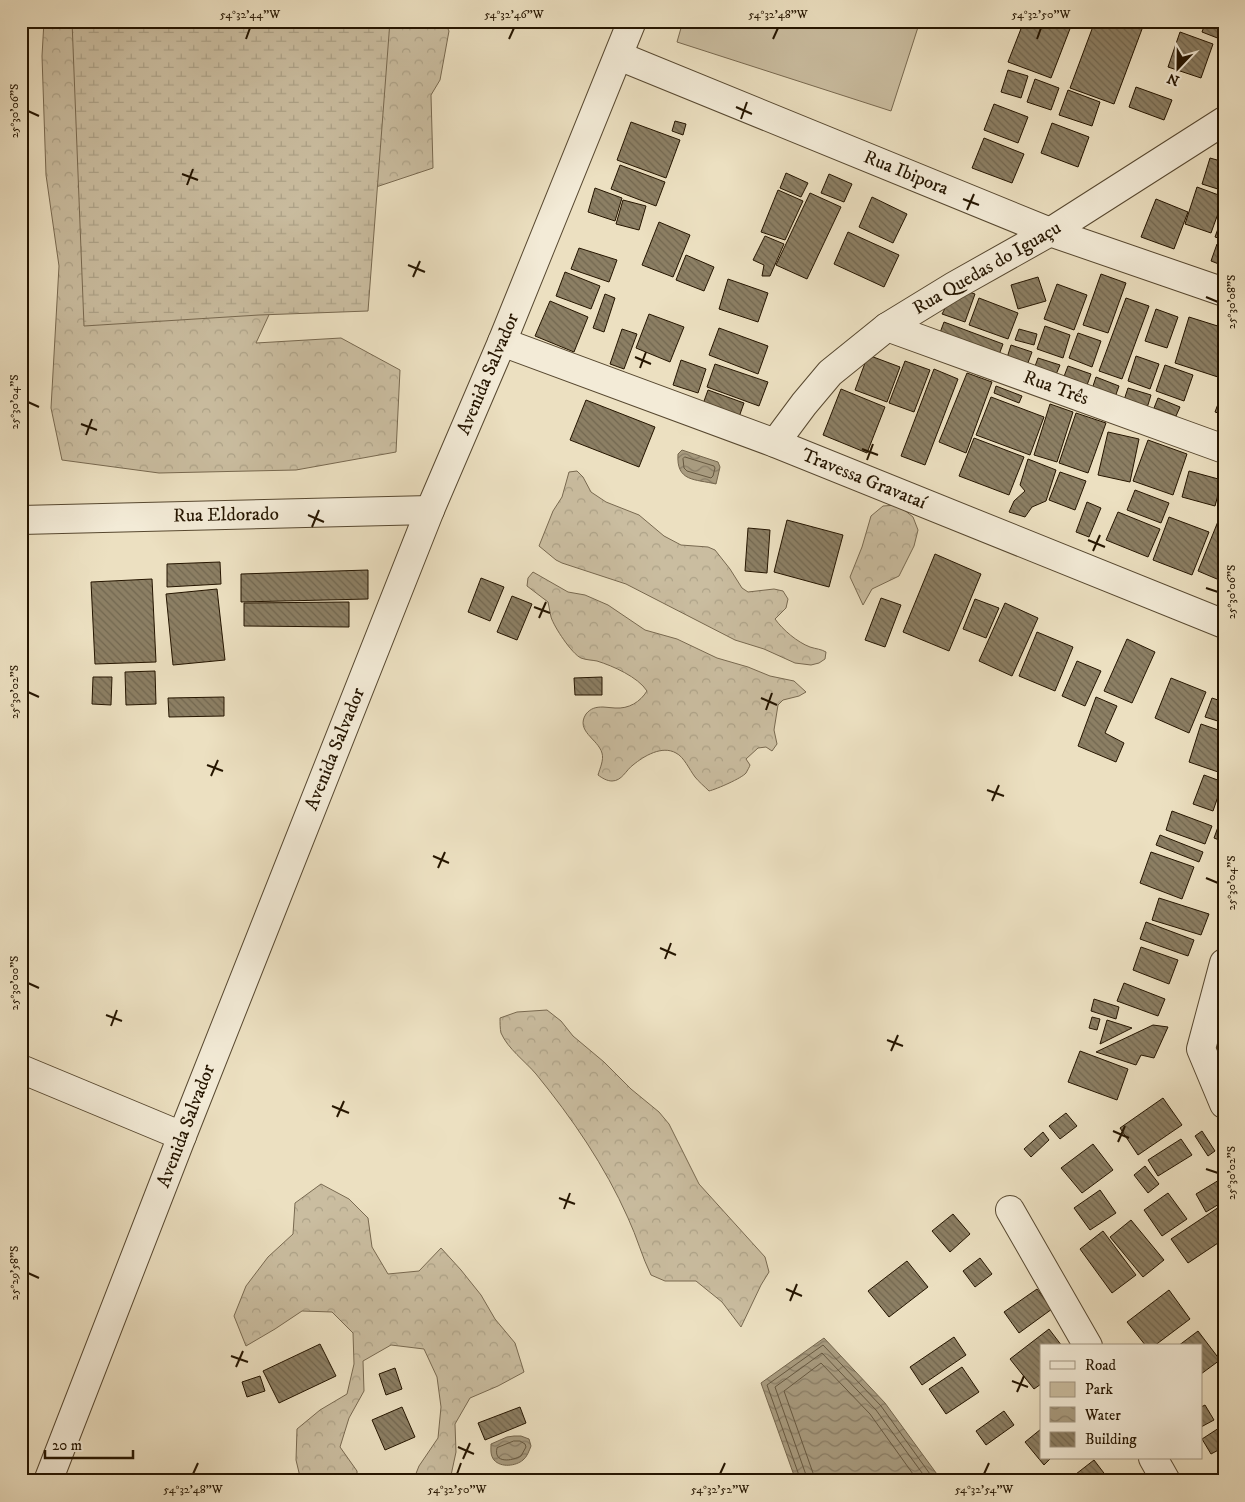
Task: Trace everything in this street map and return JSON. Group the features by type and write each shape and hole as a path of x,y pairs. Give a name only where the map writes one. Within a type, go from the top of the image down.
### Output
{"street":[{"name":"Avenida Salvador","path":"48,1481 182,1136 430,510 502,342 632,21"},
{"name":"Rua Ibipora","path":"619,56 1050,232 1224,292"},
{"name":"Rua Quedas do Iguaçu","path":"775,443 830,373 887,327 954,286 1050,232 1224,121"},
{"name":"Rua Três","path":"887,327 1224,449"},
{"name":"Travessa Gravataí","path":"502,342 775,443 1224,624"},
{"name":"Rua Eldorado","path":"21,520 430,510"},
{"path":"1224,963 1202,1049 1224,1104"},
{"path":"21,1069 182,1136"},
{"path":"1010,1210 1087,1344"},
{"path":"1154,1460 1166,1481"}],"green space":[{"path":"44,21 444,21 449,31 440,80 431,95 433,168 319,206 256,343 341,338 400,370 396,452 296,470 159,473 62,460 51,408 59,266 46,175 42,56"},
{"path":"72,21 390,21 368,311 259,315 84,326"},
{"path":"683,21 920,21 891,111 677,42"},
{"path":"577,471 583,477 591,492 606,502 639,515 664,536 681,545 708,547 715,550 742,588 748,592 774,589 783,591 788,599 786,608 775,619 795,639 810,647 826,652 825,659 811,665 795,663 764,649 735,640 626,584 556,560 539,546 553,511 562,497 569,472"},
{"path":"898,505 913,517 918,530 914,546 899,576 872,589 863,605 850,577 862,547 871,516 883,506"},
{"path":"533,572 568,592 585,595 608,605 645,630 677,639 717,658 770,676 794,681 806,692 783,700 778,705 774,730 777,744 772,751 766,747 758,748 746,759 750,765 744,775 709,791 695,777 682,757 665,750 642,758 615,781 598,775 602,753 585,730 583,720 586,714 596,708 629,706 641,698 647,691 638,681 625,673 597,661 581,658 573,651 556,627 551,617 548,602 527,586 528,578"},
{"path":"547,1010 561,1021 573,1036 604,1062 631,1089 659,1112 669,1124 699,1184 765,1257 769,1272 741,1327 722,1302 696,1281 665,1281 651,1275 628,1218 598,1161 575,1125 536,1074 512,1050 504,1039 500,1018 517,1012"},
{"path":"321,1184 349,1199 368,1218 372,1247 388,1274 419,1271 441,1248 481,1295 495,1319 515,1343 524,1372 470,1398 455,1424 456,1452 450,1480 413,1481 419,1466 438,1438 441,1407 437,1377 424,1349 391,1345 363,1361 364,1391 349,1418 340,1447 357,1471 357,1481 301,1481 296,1460 297,1429 320,1410 347,1394 354,1364 353,1333 332,1312 302,1311 246,1346 234,1316 246,1286 268,1257 293,1234 295,1203"}],"water":[{"path":"682,450 718,462 720,467 716,484 688,478 680,470 678,454"},
{"path":"824,1338 885,1403 942,1481 796,1481 761,1383"},
{"path":"514,1436 529,1439 531,1446 527,1456 513,1465 497,1463 492,1456 491,1444"}],"building":[{"path":"1024,21 1073,21 1051,78 1008,62"},
{"path":"1095,21 1145,21 1114,104 1070,88"},
{"path":"1206,21 1224,27 1220,39 1202,32"},
{"path":"1180,32 1213,44 1201,78 1168,67"},
{"path":"1008,70 1028,76 1021,98 1001,92"},
{"path":"1035,79 1059,88 1051,110 1027,102"},
{"path":"1136,87 1172,100 1164,120 1129,107"},
{"path":"1068,90 1100,102 1092,126 1059,115"},
{"path":"994,104 1028,117 1018,143 984,130"},
{"path":"675,121 686,124 683,135 672,131"},
{"path":"631,122 680,140 666,178 617,160"},
{"path":"1052,123 1089,137 1078,167 1041,153"},
{"path":"984,138 1024,154 1012,183 972,168"},
{"path":"1210,158 1224,162 1224,191 1202,184"},
{"path":"620,165 665,182 656,206 611,189"},
{"path":"786,173 808,183 801,197 780,188"},
{"path":"829,174 852,184 844,202 821,193"},
{"path":"1197,187 1224,197 1211,233 1185,224"},
{"path":"595,188 622,198 615,221 588,212"},
{"path":"778,190 803,201 785,240 761,232"},
{"path":"810,193 841,207 807,279 776,265"},
{"path":"872,197 907,214 893,243 859,227"},
{"path":"1156,199 1188,212 1174,249 1141,237"},
{"path":"623,200 646,206 639,230 616,224"},
{"path":"1224,212 1224,240 1215,237"},
{"path":"659,222 690,235 673,277 642,265"},
{"path":"848,232 899,255 884,287 834,264"},
{"path":"765,236 784,244 770,276 762,276 764,265 753,260"},
{"path":"1217,244 1224,247 1224,266 1211,261"},
{"path":"579,248 617,260 609,282 571,269"},
{"path":"686,255 714,267 704,291 676,280"},
{"path":"565,272 600,286 591,309 556,296"},
{"path":"1101,274 1126,283 1108,333 1083,325"},
{"path":"1038,277 1046,301 1018,309 1011,285"},
{"path":"728,279 768,293 758,322 719,309"},
{"path":"1057,284 1087,295 1074,330 1044,319"},
{"path":"956,288 975,294 965,322 942,314"},
{"path":"605,294 615,298 604,332 593,328"},
{"path":"979,298 1018,313 1008,339 969,325"},
{"path":"1126,298 1149,306 1122,379 1099,371"},
{"path":"550,301 588,317 574,352 535,336"},
{"path":"1156,309 1178,317 1167,348 1145,341"},
{"path":"649,314 684,327 670,362 636,348"},
{"path":"1189,317 1224,328 1224,379 1175,363"},
{"path":"944,322 1003,344 997,360 938,338"},
{"path":"1045,326 1070,335 1063,358 1037,349"},
{"path":"719,328 768,346 758,374 709,355"},
{"path":"622,329 637,334 624,369 610,364"},
{"path":"1019,329 1037,334 1034,345 1015,340"},
{"path":"1078,333 1101,341 1092,367 1069,358"},
{"path":"1011,345 1032,352 1026,368 1006,361"},
{"path":"868,355 900,367 887,402 855,390"},
{"path":"1136,356 1159,364 1150,389 1128,381"},
{"path":"1038,358 1060,365 1055,377 1034,369"},
{"path":"681,360 706,369 698,393 673,385"},
{"path":"905,361 930,370 914,412 889,403"},
{"path":"715,364 768,382 759,406 707,387"},
{"path":"1165,365 1193,375 1184,401 1156,391"},
{"path":"1068,366 1091,374 1086,388 1063,379"},
{"path":"934,369 958,379 925,465 901,456"},
{"path":"967,373 992,382 966,453 939,442"},
{"path":"1096,377 1119,386 1114,400 1091,392"},
{"path":"996,386 1022,396 1019,403 994,393"},
{"path":"1128,388 1151,395 1147,408 1124,400"},
{"path":"1224,388 1224,415 1215,412"},
{"path":"841,389 885,407 867,453 823,435"},
{"path":"708,390 744,403 739,417 703,404"},
{"path":"991,397 1044,417 1030,455 976,435"},
{"path":"1158,398 1180,407 1176,416 1154,408"},
{"path":"586,400 655,427 639,467 570,440"},
{"path":"1050,404 1073,412 1057,462 1034,455"},
{"path":"1076,413 1106,423 1088,473 1059,463"},
{"path":"1108,432 1139,439 1130,482 1098,475"},
{"path":"974,438 1024,457 1009,495 959,476"},
{"path":"1148,440 1187,454 1173,495 1133,481"},
{"path":"1028,459 1056,470 1046,501 1032,507 1025,517 1009,512 1014,501 1025,491 1020,485"},
{"path":"1189,471 1222,480 1215,506 1182,497"},
{"path":"1060,472 1086,481 1075,510 1049,500"},
{"path":"1135,490 1169,503 1161,523 1127,510"},
{"path":"1224,491 1224,504 1220,503"},
{"path":"1087,502 1101,508 1089,537 1076,532"},
{"path":"1224,509 1224,582 1198,571"},
{"path":"1118,512 1160,529 1148,557 1106,540"},
{"path":"1169,517 1209,532 1192,575 1153,560"},
{"path":"787,520 843,535 829,587 774,572"},
{"path":"748,528 770,530 767,573 745,571"},
{"path":"935,554 981,574 949,651 903,632"},
{"path":"220,562 221,584 167,587 167,564"},
{"path":"368,570 368,599 241,602 241,574"},
{"path":"481,578 504,587 490,621 468,612"},
{"path":"152,579 156,662 95,664 91,582"},
{"path":"217,589 225,660 173,665 166,594"},
{"path":"512,596 532,604 517,640 497,632"},
{"path":"881,598 901,605 885,647 865,640"},
{"path":"975,599 999,608 986,638 963,629"},
{"path":"349,602 349,627 244,626 244,603"},
{"path":"1005,603 1038,618 1012,676 979,661"},
{"path":"1037,632 1073,647 1055,691 1019,676"},
{"path":"1127,639 1155,652 1132,703 1104,691"},
{"path":"1077,661 1101,671 1085,706 1062,696"},
{"path":"155,671 156,704 126,705 125,672"},
{"path":"93,677 112,677 111,705 92,704"},
{"path":"602,677 602,695 575,695 574,678"},
{"path":"1171,678 1206,692 1189,733 1155,718"},
{"path":"224,697 224,716 169,717 168,698"},
{"path":"1096,697 1117,706 1105,733 1124,743 1116,762 1078,746"},
{"path":"1212,698 1224,702 1224,723 1205,717"},
{"path":"1201,724 1224,732 1224,774 1189,762"},
{"path":"1204,775 1223,782 1213,811 1193,804"},
{"path":"1172,811 1212,826 1205,844 1166,830"},
{"path":"1218,827 1224,829 1224,842 1214,838"},
{"path":"1160,835 1203,852 1199,862 1156,845"},
{"path":"1151,852 1194,867 1182,899 1140,883"},
{"path":"1159,898 1209,914 1201,935 1152,920"},
{"path":"1146,922 1194,940 1188,956 1140,939"},
{"path":"1141,947 1178,960 1169,984 1133,970"},
{"path":"1124,983 1165,999 1158,1016 1117,1001"},
{"path":"1094,999 1119,1007 1116,1019 1091,1011"},
{"path":"1092,1017 1100,1019 1097,1030 1089,1028"},
{"path":"1107,1020 1132,1028 1100,1044"},
{"path":"1153,1025 1168,1027 1154,1058 1141,1055 1136,1065 1096,1052"},
{"path":"1080,1051 1128,1069 1117,1100 1068,1082"},
{"path":"1163,1098 1182,1125 1138,1155 1120,1128"},
{"path":"1066,1113 1077,1126 1060,1139 1049,1126"},
{"path":"1202,1131 1215,1151 1208,1156 1195,1136"},
{"path":"1043,1132 1049,1140 1031,1157 1024,1149"},
{"path":"1181,1139 1192,1155 1158,1176 1148,1160"},
{"path":"1093,1144 1113,1170 1082,1193 1061,1168"},
{"path":"1145,1166 1159,1184 1148,1193 1134,1175"},
{"path":"1224,1177 1224,1201 1206,1212 1196,1194"},
{"path":"1100,1190 1116,1213 1090,1230 1074,1208"},
{"path":"1168,1193 1187,1219 1162,1236 1144,1210"},
{"path":"1219,1207 1224,1213 1224,1239 1188,1263 1171,1239"},
{"path":"953,1214 970,1234 950,1252 932,1231"},
{"path":"1131,1220 1164,1260 1143,1277 1110,1237"},
{"path":"1103,1231 1136,1275 1112,1293 1080,1249"},
{"path":"980,1258 992,1274 975,1287 963,1271"},
{"path":"907,1261 928,1287 889,1317 868,1291"},
{"path":"1037,1289 1052,1309 1019,1333 1004,1312"},
{"path":"1169,1290 1190,1319 1157,1344 1144,1344 1127,1322"},
{"path":"1049,1329 1060,1344 1040,1344 1040,1385 1034,1389 1010,1359"},
{"path":"1198,1331 1220,1360 1202,1373 1202,1344 1181,1344"},
{"path":"954,1337 966,1355 922,1385 910,1367"},
{"path":"320,1344 336,1376 279,1403 263,1371"},
{"path":"962,1367 979,1392 946,1414 929,1389"},
{"path":"395,1368 402,1389 386,1395 379,1374"},
{"path":"260,1376 265,1391 247,1397 242,1382"},
{"path":"1205,1405 1214,1420 1202,1426 1202,1406"},
{"path":"402,1407 415,1437 385,1450 372,1420"},
{"path":"520,1407 526,1423 485,1440 478,1423"},
{"path":"1004,1411 1014,1425 986,1445 976,1431"},
{"path":"1219,1428 1224,1436 1224,1447 1211,1454 1202,1439"},
{"path":"1040,1430 1040,1460 1049,1460 1044,1465 1025,1442"},
{"path":"1094,1460 1110,1481 1067,1481"},
{"path":"1224,1472 1224,1481 1209,1481 1209,1479"}]}
